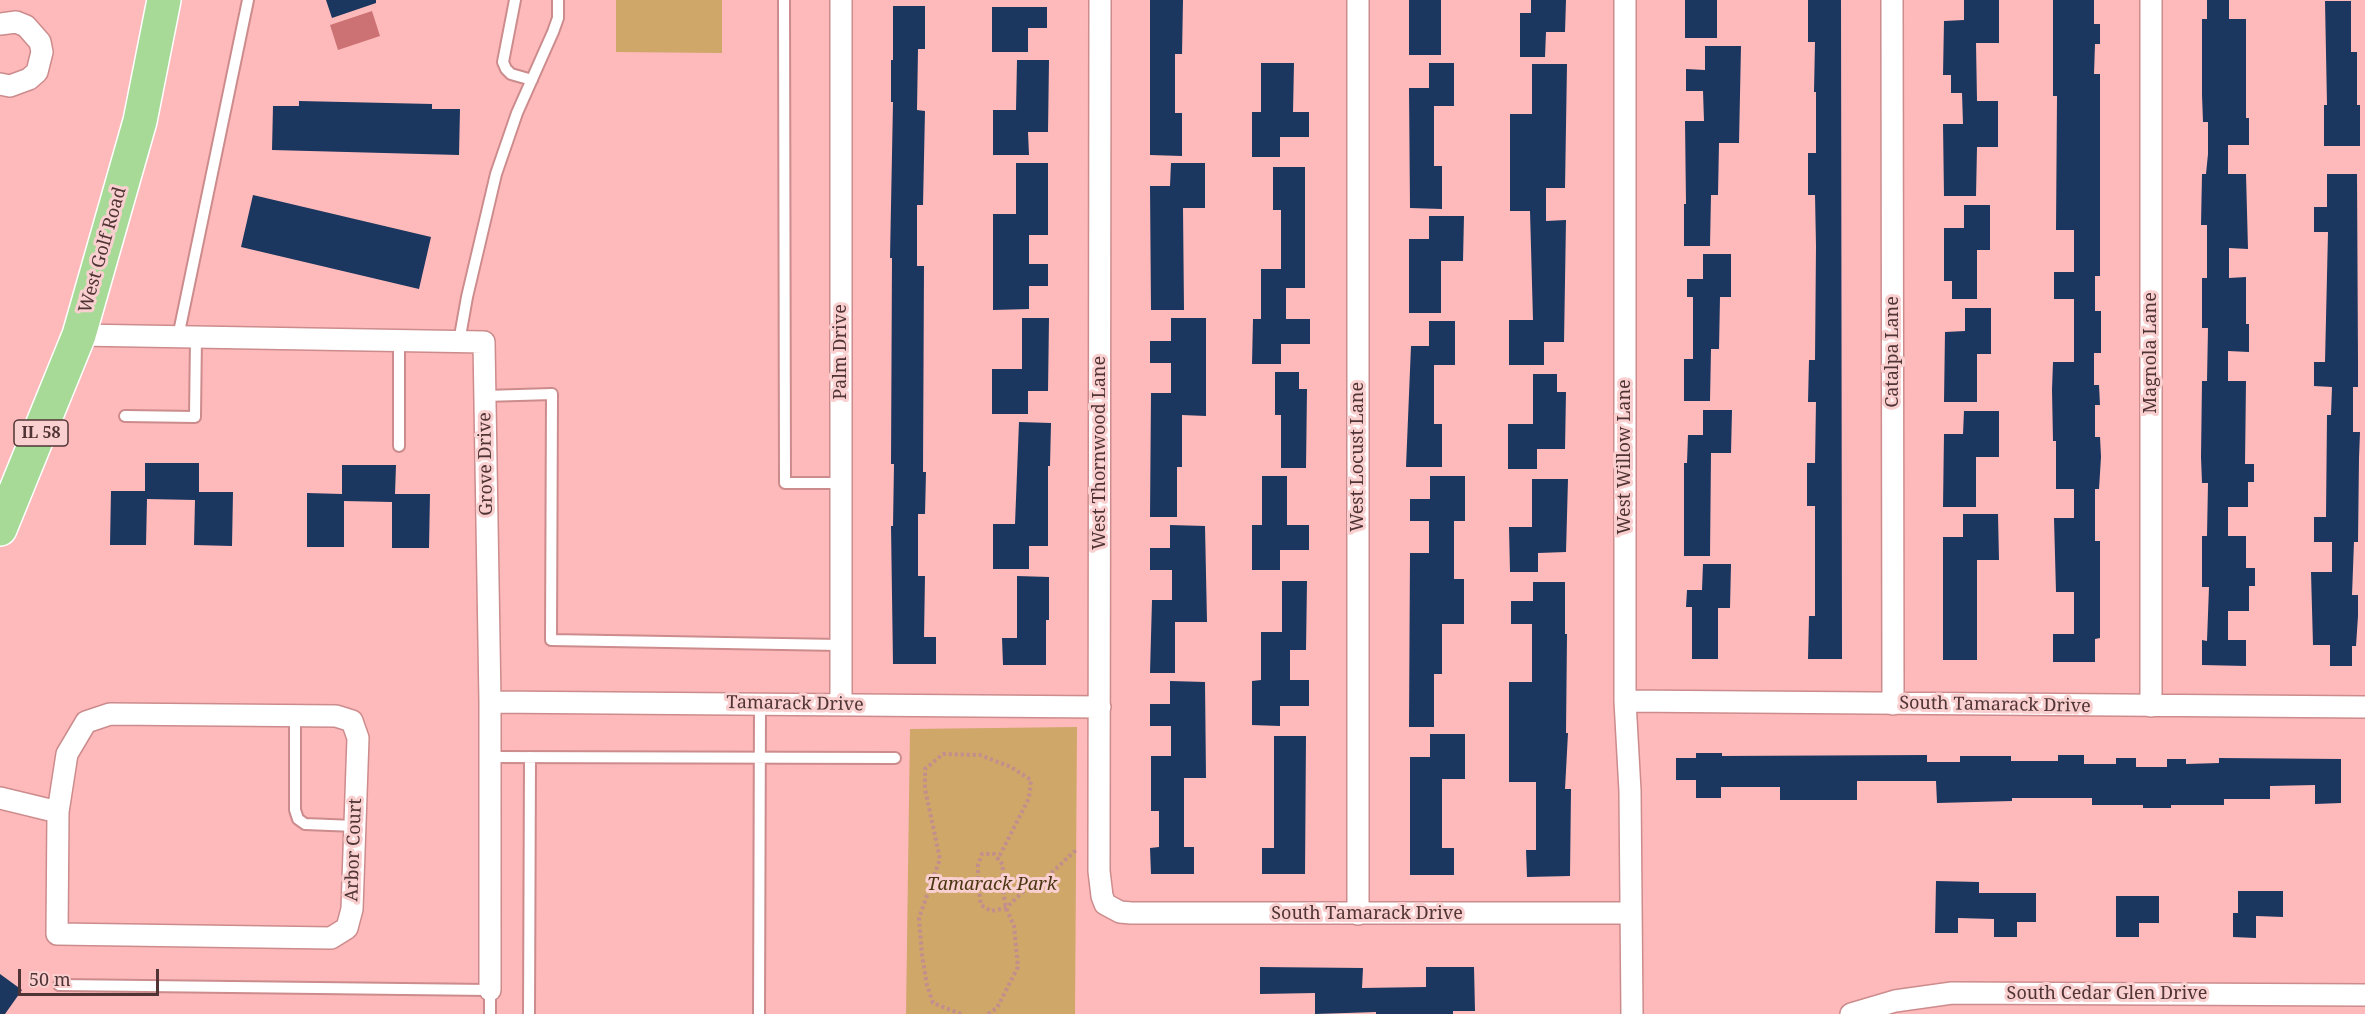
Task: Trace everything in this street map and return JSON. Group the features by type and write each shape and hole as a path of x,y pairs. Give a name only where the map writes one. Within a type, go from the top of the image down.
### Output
{"main road":[{"name":"West Golf Road","path":"0,529 8,489 79,335 140,121 164,0"}],"street":[{"name":"Palm Drive","path":"841,0 841,705"},
{"name":"West Thornwood Lane","path":"1100,0 1099,872 1101,896 1106,904"},
{"name":"West Locust Lane","path":"1358,0 1358,914"},
{"name":"West Willow Lane","path":"1625,0 1625,701 1630,791 1632,1014"},
{"name":"Catalpa Lane","path":"1892,0 1893,704"},
{"name":"Magnola Lane","path":"2151,0 2151,706"},
{"path":"0,24 16,22 26,26 40,42 42,52 37,72 30,79 10,86 0,84"},
{"name":"Grove Drive","path":"79,335 484,342 490,702 490,990"},
{"name":"South Tamarack Drive","path":"1625,701 2365,707"},
{"name":"Tamarack Drive","path":"490,702 1100,707"},
{"name":"Arbor Court","path":"110,714 295,716 336,716 352,721 358,738 352,909 347,928 332,938 57,934 58,812 67,754 86,722 110,714"},
{"path":"0,798 58,812"},
{"name":"South Tamarack Drive","path":"1106,904 1120,912 1131,914 1632,913"},
{"name":"South Cedar Glen Drive","path":"1851,1014 1896,1007 1952,993 2365,995"}],"lane":[{"path":"125,416 195,417 187,337 248,0"},
{"path":"515,0 503,62 511,74 532,80"},
{"path":"459,342 467,297 496,174 517,113 558,18 558,0"},
{"path":"784,0 785,483 841,483"},
{"path":"399,341 399,446"},
{"path":"485,396 552,394 551,640 840,645"},
{"path":"759,1014 760,704"},
{"path":"295,716 295,810 298,819 305,824 355,826"},
{"path":"490,757 895,758"},
{"path":"529,1014 530,757"},
{"path":"59,985 490,990 490,1014"}],"path":[{"path":"961,1014 933,1003 922,956 919,918 940,859 925,789 925,769 943,754 980,755 1011,767 1031,780 1029,798 999,859"},
{"path":"988,1014 997,1008 1018,967 1014,926 1006,908 1002,885 1003,865 994,854 982,854 978,865 981,905 991,911 1006,908 1026,889 1049,875 1076,850"}],"green space":[{"path":"616,0 722,0 722,53 616,52"},
{"name":"Tamarack Park","path":"1077,727 1075,1014 906,1014 910,729"}],"shaded area":[{"path":"372,11 380,36 338,50 330,25"}],"building":[{"path":"326,0 376,0 376,3 332,18"},
{"path":"1150,0 1183,0 1182,54 1175,54 1175,113 1182,113 1182,156 1150,155"},
{"path":"1409,0 1441,0 1441,55 1409,55"},
{"path":"1531,0 1566,0 1565,32 1546,32 1545,57 1520,57 1520,13 1531,13"},
{"path":"1685,0 1717,0 1717,38 1685,38"},
{"path":"1808,0 1841,0 1842,659 1808,659 1809,616 1815,616 1815,506 1807,506 1807,463 1815,463 1816,402 1808,402 1809,360 1815,360 1816,246 1815,195 1808,195 1808,153 1816,153 1816,92 1814,92 1815,42 1808,42"},
{"path":"1964,0 1999,0 1999,43 1976,43 1977,101 1998,101 1998,147 1977,147 1976,196 1944,196 1943,124 1963,124 1962,93 1951,93 1951,75 1943,75 1944,21 1964,20"},
{"path":"2053,0 2094,0 2094,24 2100,24 2100,44 2095,44 2094,74 2100,74 2100,276 2095,276 2095,311 2101,311 2101,353 2094,353 2094,385 2099,385 2100,405 2095,405 2095,437 2100,437 2101,457 2099,489 2095,489 2095,541 2100,541 2100,638 2095,639 2095,662 2053,662 2053,634 2074,634 2074,592 2056,592 2054,518 2074,518 2074,489 2056,489 2056,441 2053,441 2052,390 2053,362 2074,362 2074,299 2054,299 2054,272 2074,272 2074,230 2056,230 2057,96 2053,96"},
{"path":"2207,0 2229,0 2229,19 2246,19 2246,118 2249,118 2249,145 2228,145 2228,174 2246,174 2248,249 2229,248 2229,278 2246,277 2246,324 2249,324 2249,352 2228,351 2228,381 2246,381 2245,464 2254,464 2254,482 2248,482 2248,507 2228,507 2228,536 2246,536 2246,568 2255,568 2255,586 2249,586 2249,611 2228,611 2228,640 2246,640 2246,666 2202,665 2202,640 2207,641 2209,587 2202,587 2202,536 2207,536 2208,483 2202,483 2201,457 2202,381 2207,381 2208,328 2202,328 2202,278 2207,278 2207,225 2201,225 2202,174 2206,174 2208,154 2208,122 2203,122 2202,95 2202,19 2207,19"},
{"path":"2325,1 2351,1 2351,52 2357,52 2360,146 2324,146 2324,105 2327,105"},
{"path":"893,6 925,6 925,49 918,49 917,110 925,111 923,205 917,205 917,266 924,266 923,472 926,472 925,514 918,514 918,576 925,576 924,637 936,637 936,664 893,664 891,526 893,526 894,464 891,464 892,258 890,258"},
{"path":"992,7 1047,7 1047,28 1028,28 1028,52 992,52"},
{"path":"1705,46 1741,46 1739,143 1719,143 1718,195 1711,195 1710,246 1684,246 1685,121 1704,121 1703,91 1686,91 1686,69 1705,70"},
{"path":"1017,60 1049,60 1048,132 1028,132 1029,155 993,155 993,110 1016,110"},
{"path":"1261,63 1294,63 1293,112 1309,112 1309,137 1280,137 1280,157 1252,157 1252,112 1261,112"},
{"path":"1429,63 1454,63 1454,106 1434,106 1434,166 1442,166 1442,209 1410,208 1409,88 1429,88"},
{"path":"1532,64 1567,64 1565,188 1546,188 1546,221 1566,220 1564,342 1544,342 1544,365 1509,365 1509,320 1533,320 1530,211 1510,211 1510,114 1532,114"},
{"path":"299,101 432,104 432,109 460,109 459,155 272,150 273,106 299,106"},
{"path":"1016,163 1048,163 1048,235 1029,235 1029,264 1048,264 1048,286 1029,286 1029,309 993,310 993,214 1016,214"},
{"path":"1171,163 1205,163 1205,208 1183,208 1184,310 1151,310 1150,186 1170,186"},
{"path":"1273,167 1305,167 1305,288 1286,288 1286,319 1310,319 1310,344 1281,344 1281,364 1252,364 1253,319 1261,319 1261,269 1281,269 1281,210 1273,210"},
{"path":"2327,174 2357,174 2358,387 2353,387 2353,432 2360,432 2358,542 2354,542 2352,595 2358,595 2358,616 2356,646 2352,646 2352,666 2330,666 2330,645 2313,645 2311,572 2332,572 2332,542 2314,542 2314,517 2326,517 2327,415 2331,415 2332,387 2314,386 2314,362 2325,362 2328,232 2314,232 2314,207 2327,207"},
{"path":"253,195 431,237 419,289 241,247"},
{"path":"1964,205 1990,205 1990,250 1977,250 1977,299 1952,299 1952,281 1944,281 1944,228 1964,228"},
{"path":"1429,216 1464,216 1463,261 1441,261 1441,313 1409,313 1409,239 1429,239"},
{"path":"1703,254 1731,254 1731,297 1720,297 1719,349 1711,349 1710,401 1684,401 1684,359 1693,359 1693,297 1687,297 1687,279 1703,279"},
{"path":"1965,308 1991,308 1991,354 1977,354 1977,402 1944,402 1945,332 1965,331"},
{"path":"1022,318 1049,318 1048,391 1028,391 1028,414 992,414 992,369 1022,369"},
{"path":"1171,318 1206,318 1206,416 1182,415 1182,467 1177,467 1177,517 1150,517 1151,393 1171,393 1171,363 1150,363 1150,341 1171,341"},
{"path":"1429,321 1455,321 1455,365 1434,365 1434,424 1442,424 1442,467 1406,467 1411,346 1429,346"},
{"path":"1275,372 1299,372 1299,389 1307,389 1306,468 1281,468 1281,415 1275,415"},
{"path":"1533,374 1557,374 1557,392 1566,392 1565,449 1537,449 1537,469 1508,469 1508,424 1533,424"},
{"path":"1703,410 1732,410 1731,453 1711,453 1710,556 1684,556 1684,463 1687,463 1688,435 1703,435"},
{"path":"1964,411 1999,411 1999,457 1976,457 1976,507 1943,507 1944,434 1963,434"},
{"path":"1019,422 1051,423 1050,466 1048,466 1048,546 1029,546 1029,569 993,569 993,524 1015,524"},
{"path":"145,463 199,463 199,492 233,492 232,546 194,545 195,500 147,499 146,545 110,545 111,491 145,491"},
{"path":"342,465 396,465 395,494 430,494 429,548 392,548 392,502 344,501 344,547 307,547 307,493 342,494"},
{"path":"1262,476 1287,476 1287,525 1309,525 1309,550 1280,550 1280,570 1252,570 1252,525 1262,525"},
{"path":"1430,476 1465,476 1465,521 1454,521 1454,579 1464,579 1464,624 1442,624 1442,674 1434,674 1434,727 1409,727 1410,553 1429,553 1429,521 1410,521 1410,499 1430,499"},
{"path":"1532,479 1568,479 1566,552 1538,553 1538,572 1510,572 1509,527 1532,527"},
{"path":"1963,514 1998,514 1999,560 1977,560 1977,660 1943,660 1943,537 1963,537"},
{"path":"1170,525 1205,526 1207,622 1175,622 1175,673 1150,673 1152,600 1172,600 1172,570 1150,570 1150,548 1170,548"},
{"path":"1703,564 1731,564 1730,608 1718,608 1718,659 1692,659 1692,607 1686,607 1687,590 1702,590"},
{"path":"1017,576 1049,577 1046,665 1003,665 1002,638 1017,638"},
{"path":"1282,581 1307,581 1306,650 1290,650 1290,680 1309,680 1309,706 1280,706 1280,726 1252,725 1252,681 1261,680 1261,632 1282,632"},
{"path":"1533,582 1565,582 1566,733 1568,733 1565,789 1571,789 1570,876 1527,877 1526,850 1536,850 1536,782 1509,782 1509,682 1532,682 1532,624 1511,624 1511,601 1533,601"},
{"path":"1170,681 1205,682 1206,778 1184,778 1184,847 1194,847 1194,874 1151,874 1150,848 1159,847 1159,811 1151,811 1151,756 1171,756 1171,726 1150,726 1150,704 1170,704"},
{"path":"1430,734 1465,734 1465,779 1442,779 1442,848 1454,848 1454,875 1410,875 1410,757 1430,757"},
{"path":"1274,736 1306,736 1305,874 1262,874 1262,848 1274,848"},
{"path":"1696,753 1722,753 1722,756 1927,755 1927,762 1960,762 1960,756 2011,756 2011,761 2058,761 2058,755 2084,755 2084,764 2116,764 2116,758 2136,758 2136,767 2167,767 2167,759 2186,759 2186,764 2219,763 2219,758 2341,759 2341,803 2315,804 2315,785 2270,786 2270,799 2224,799 2224,805 2171,805 2171,808 2143,808 2143,805 2092,805 2092,798 2012,798 2012,801 1937,803 1936,781 1857,781 1857,800 1780,800 1780,787 1721,787 1721,798 1696,798 1696,780 1676,780 1676,758 1696,758"},
{"path":"1936,881 1979,882 1979,893 2036,893 2036,922 2017,922 2017,937 1994,937 1994,919 1958,918 1958,933 1935,933"},
{"path":"2238,891 2283,891 2283,917 2256,916 2256,938 2233,937 2233,913 2238,913"},
{"path":"2116,896 2159,896 2159,923 2139,923 2139,937 2116,937"},
{"path":"1260,967 1363,968 1362,988 1426,987 1426,967 1474,967 1475,1011 1453,1011 1453,1014 1376,1014 1376,1012 1315,1014 1315,993 1260,994"},
{"path":"0,974 22,990 5,1014 0,1014"}]}
